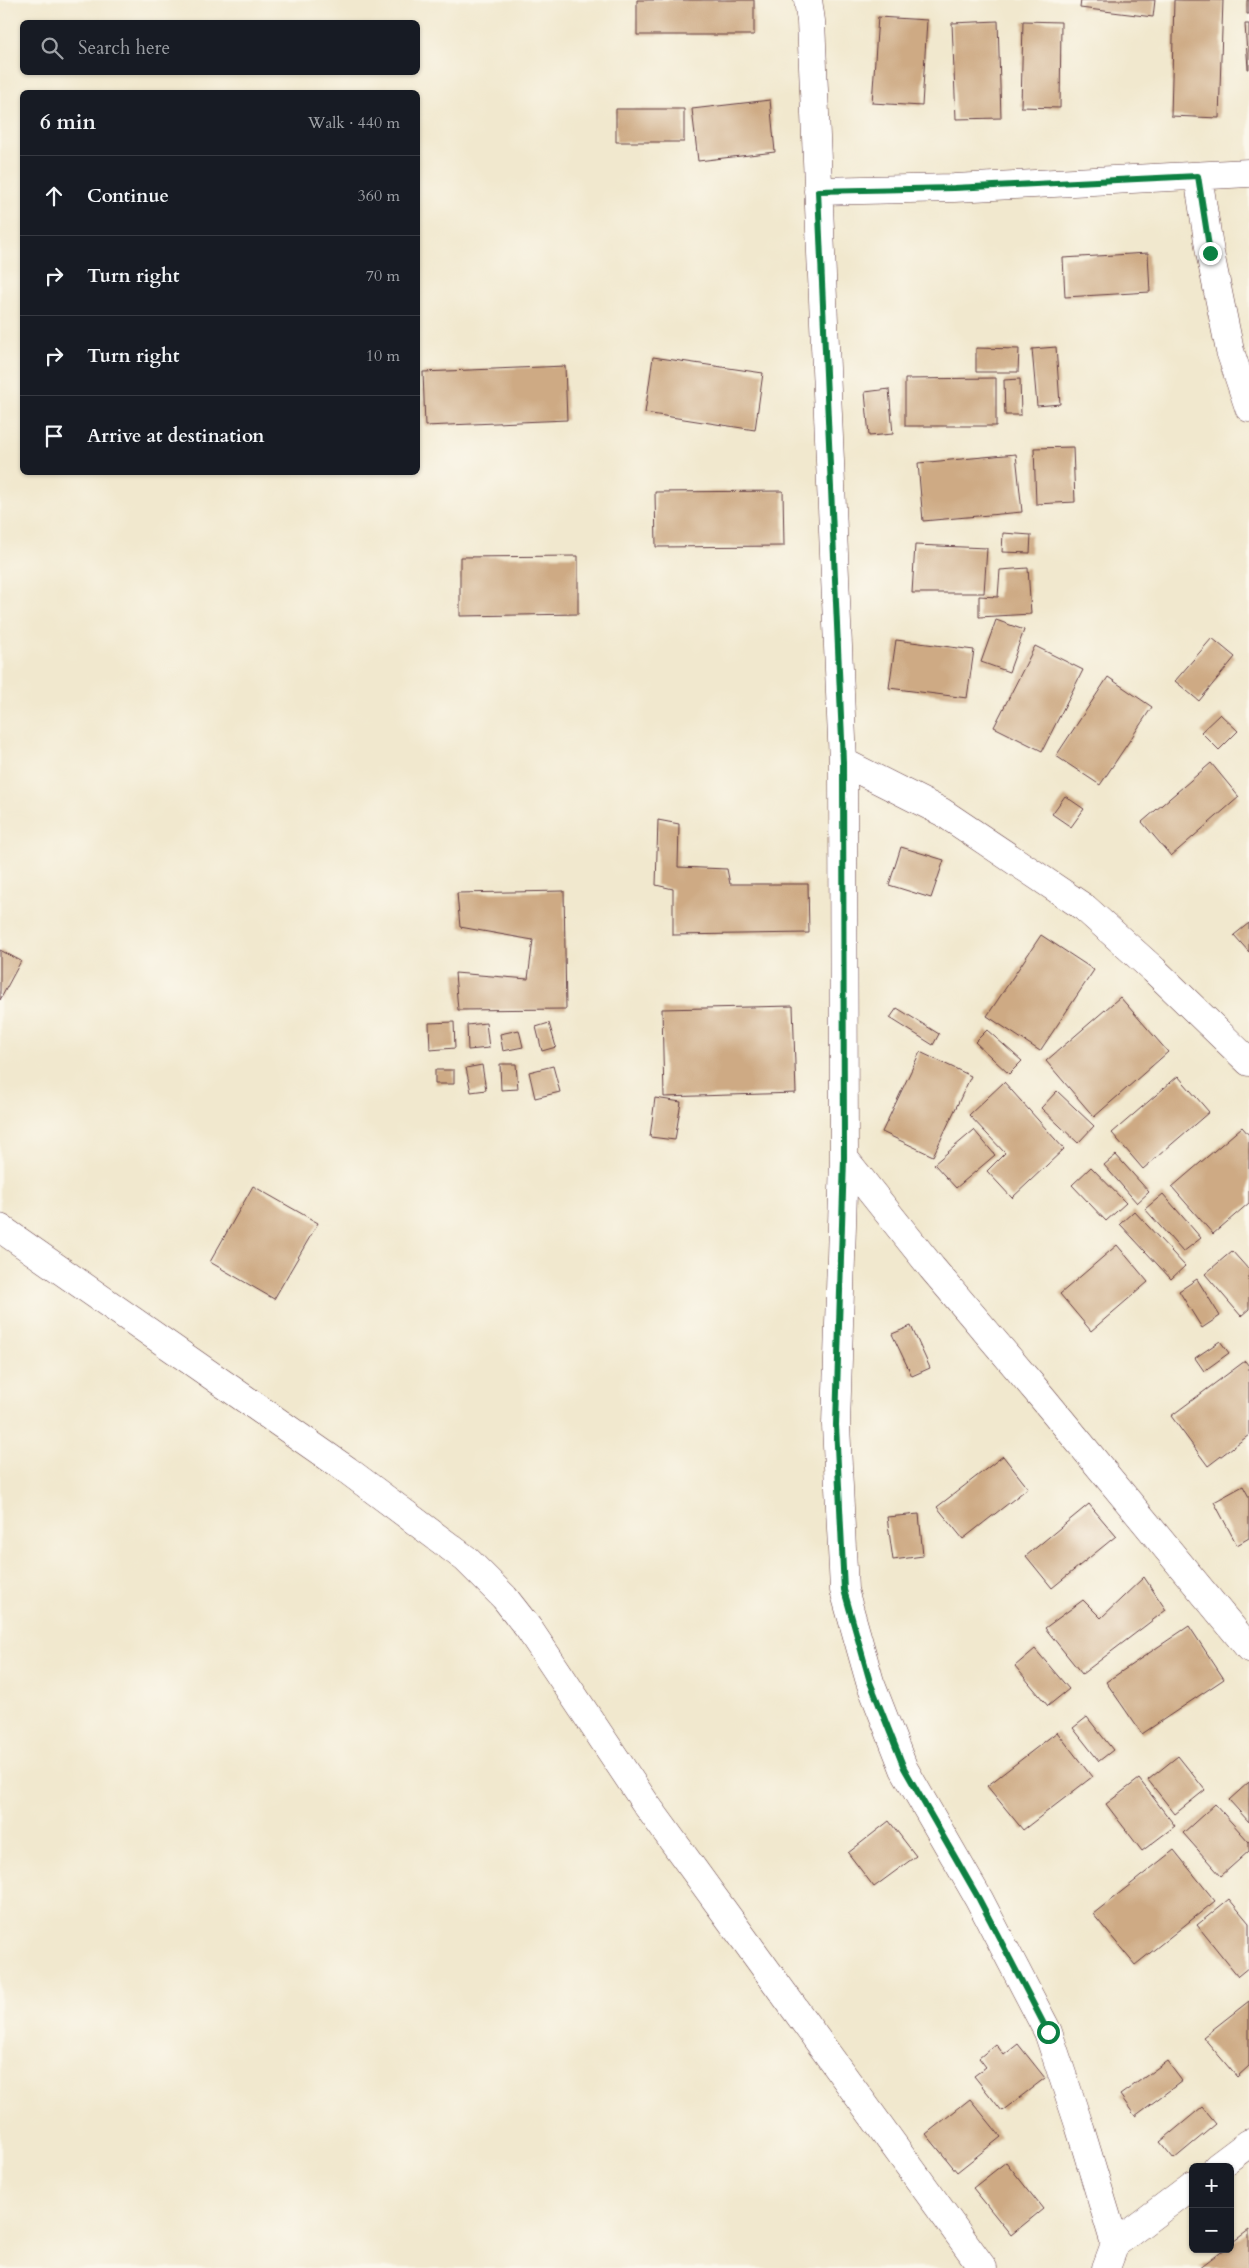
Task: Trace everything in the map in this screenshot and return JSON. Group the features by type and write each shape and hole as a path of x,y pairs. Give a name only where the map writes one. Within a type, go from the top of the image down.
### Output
{"street":[{"path":"808,0 811,21 843,762 844,1158 836,1425 844,1590 870,1682 904,1768 979,1899 1048,2032 1079,2125 1111,2256 1189,2188"},
{"path":"818,191 954,188 1249,173"},
{"path":"1198,176 1210,253 1230,350 1249,408"},
{"path":"843,762 942,812 1085,908 1154,970 1249,1062"},
{"path":"844,1158 932,1268 1041,1396 1249,1648"},
{"path":"0,1228 347,1470 466,1559 504,1597 528,1629 646,1804 983,2268"},
{"path":"1222,2163 1249,2143"}],"building":[{"path":"637,0 754,0 754,35 637,35"},
{"path":"1081,0 1155,0 1153,17 1080,8"},
{"path":"1174,0 1223,0 1219,118 1171,116"},
{"path":"1247,0 1249,0 1249,14 1247,14"},
{"path":"878,17 927,20 922,106 872,103"},
{"path":"998,21 1001,118 956,119 952,23"},
{"path":"1023,21 1061,22 1060,108 1021,107"},
{"path":"1245,24 1249,24 1249,69 1248,69"},
{"path":"770,100 775,152 698,161 692,109"},
{"path":"616,109 684,109 684,142 616,142"},
{"path":"1148,253 1150,292 1065,297 1063,258"},
{"path":"1056,347 1060,404 1037,406 1032,349"},
{"path":"976,348 1019,349 1018,372 976,372"},
{"path":"653,357 763,373 755,430 645,413"},
{"path":"565,366 567,420 425,426 423,372"},
{"path":"996,378 996,426 905,426 905,379"},
{"path":"1020,379 1021,415 1005,415 1004,380"},
{"path":"889,389 893,434 869,436 865,392"},
{"path":"1073,447 1075,502 1036,504 1034,448"},
{"path":"1016,454 1022,512 923,521 918,463"},
{"path":"783,491 784,546 656,547 655,492"},
{"path":"1003,533 1031,535 1030,553 1002,552"},
{"path":"915,545 987,548 984,593 912,593"},
{"path":"578,556 578,614 460,616 460,557"},
{"path":"1028,568 1031,614 979,617 979,596 998,597 1000,570"},
{"path":"996,620 1024,630 1009,672 981,662"},
{"path":"1212,638 1235,657 1199,701 1175,681"},
{"path":"896,640 974,650 967,698 889,688"},
{"path":"1035,646 1083,670 1042,751 994,727"},
{"path":"1108,677 1152,707 1100,785 1056,756"},
{"path":"1220,714 1238,731 1219,750 1201,732"},
{"path":"1211,763 1239,797 1171,856 1142,822"},
{"path":"1065,796 1084,809 1071,827 1052,814"},
{"path":"658,820 679,824 678,867 727,869 730,884 808,884 809,933 673,935 673,889 656,885"},
{"path":"901,847 944,860 931,898 889,885"},
{"path":"564,891 566,1009 458,1010 455,973 528,979 533,940 460,927 457,893"},
{"path":"1249,923 1249,952 1234,935"},
{"path":"1041,935 1094,970 1040,1051 987,1016"},
{"path":"0,950 21,961 0,1000"},
{"path":"1120,997 1168,1052 1094,1117 1046,1061"},
{"path":"793,1006 796,1093 664,1097 662,1009"},
{"path":"897,1008 939,1034 933,1045 890,1018"},
{"path":"454,1022 455,1048 430,1050 429,1023"},
{"path":"486,1023 489,1048 468,1050 467,1025"},
{"path":"549,1023 556,1047 542,1051 536,1027"},
{"path":"519,1030 523,1047 503,1051 500,1034"},
{"path":"987,1030 1022,1061 1009,1074 975,1042"},
{"path":"920,1052 971,1076 933,1156 882,1132"},
{"path":"500,1064 516,1064 518,1089 501,1090"},
{"path":"482,1065 486,1090 471,1092 466,1068"},
{"path":"553,1066 560,1092 535,1098 529,1072"},
{"path":"435,1070 454,1070 454,1084 435,1084"},
{"path":"1178,1076 1209,1112 1143,1169 1112,1133"},
{"path":"1004,1082 1064,1149 1012,1198 987,1171 1005,1153 969,1115"},
{"path":"1057,1091 1094,1126 1078,1143 1041,1108"},
{"path":"655,1098 681,1102 675,1140 650,1137"},
{"path":"1242,1127 1249,1135 1249,1203 1213,1234 1172,1187"},
{"path":"974,1130 995,1155 956,1188 934,1164"},
{"path":"1116,1155 1149,1192 1137,1203 1104,1165"},
{"path":"1091,1167 1126,1203 1106,1221 1072,1185"},
{"path":"253,1186 318,1223 274,1299 210,1262"},
{"path":"1163,1194 1201,1238 1183,1252 1145,1209"},
{"path":"1134,1211 1185,1266 1171,1279 1120,1224"},
{"path":"1117,1245 1148,1282 1091,1331 1060,1294"},
{"path":"1232,1251 1249,1270 1249,1309 1241,1316 1205,1274"},
{"path":"1197,1279 1220,1316 1202,1328 1179,1291"},
{"path":"911,1326 930,1368 912,1376 892,1334"},
{"path":"1220,1341 1229,1353 1204,1371 1195,1358"},
{"path":"1245,1361 1249,1366 1249,1435 1208,1466 1171,1416"},
{"path":"1003,1456 1028,1488 963,1539 937,1507"},
{"path":"1243,1486 1249,1497 1249,1538 1237,1545 1214,1502"},
{"path":"1089,1504 1116,1536 1052,1588 1026,1556"},
{"path":"919,1514 923,1556 893,1560 887,1517"},
{"path":"1144,1577 1166,1610 1082,1674 1045,1628 1083,1600 1101,1618"},
{"path":"1189,1626 1224,1679 1142,1734 1106,1682"},
{"path":"1035,1649 1069,1689 1048,1706 1015,1666"},
{"path":"1087,1717 1113,1750 1099,1761 1073,1728"},
{"path":"1057,1732 1092,1777 1023,1830 987,1786"},
{"path":"1178,1756 1205,1790 1175,1814 1148,1780"},
{"path":"1139,1779 1175,1826 1142,1851 1106,1804"},
{"path":"1249,1782 1249,1822 1229,1800"},
{"path":"1215,1804 1249,1842 1249,1851 1221,1876 1183,1833"},
{"path":"889,1821 916,1856 874,1887 848,1853"},
{"path":"1174,1850 1215,1901 1135,1965 1093,1914"},
{"path":"1229,1899 1249,1923 1249,1967 1238,1976 1197,1925"},
{"path":"1249,2001 1249,2066 1237,2077 1203,2037"},
{"path":"996,2044 1004,2055 1018,2044 1045,2078 1002,2111 974,2076 986,2067 979,2058"},
{"path":"1167,2061 1182,2081 1135,2116 1120,2095"},
{"path":"970,2099 1001,2137 957,2172 926,2134"},
{"path":"1202,2107 1216,2124 1174,2159 1160,2142"},
{"path":"1006,2162 1043,2209 1011,2235 973,2188"},
{"path":"1249,2230 1249,2268 1199,2268 1219,2253 1234,2253 1234,2241"}],"route":[{"path":"1048,2032 979,1899 904,1768 870,1682 844,1590 836,1425 844,1158 843,762 818,191 954,188 1198,176 1210,253"}]}
